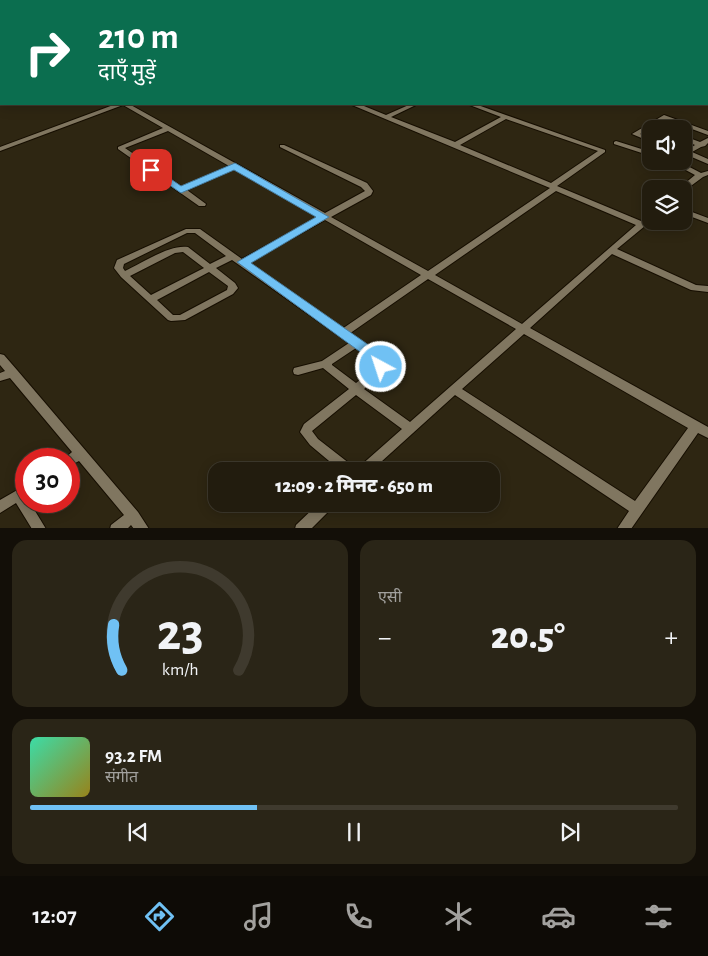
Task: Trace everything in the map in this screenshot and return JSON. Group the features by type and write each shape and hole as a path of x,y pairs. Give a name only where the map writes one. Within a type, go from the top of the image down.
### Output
{"street":[{"path":"0,149 118,105"},
{"path":"127,105 708,433"},
{"path":"356,105 642,225"},
{"path":"386,117 408,105"},
{"path":"344,333 603,151 473,105"},
{"path":"455,145 506,117"},
{"path":"659,120 664,117 672,120"},
{"path":"692,127 708,133"},
{"path":"168,128 120,148 202,204"},
{"path":"642,130 635,134 642,137"},
{"path":"692,150 704,145 708,140"},
{"path":"692,141 704,145"},
{"path":"616,143 642,151"},
{"path":"243,262 368,193 368,188 282,146"},
{"path":"692,156 708,162"},
{"path":"181,190 235,166"},
{"path":"692,169 704,174"},
{"path":"692,182 704,174"},
{"path":"692,215 708,221"},
{"path":"373,462 456,390 522,328 611,250 642,226"},
{"path":"124,275 178,249 185,249 232,285 233,288 230,292 182,318 171,318 124,275 118,268 120,262 192,230 197,231 344,333 382,363 379,371 308,427 306,432 314,442 339,462"},
{"path":"611,250 694,288 708,289"},
{"path":"151,299 232,256"},
{"path":"298,371 325,364 357,343"},
{"path":"0,358 76,448"},
{"path":"325,364 410,429"},
{"path":"0,377 13,373"},
{"path":"456,390 637,508"},
{"path":"623,528 696,426"},
{"path":"80,453 143,528"},
{"path":"0,507 15,497"},
{"path":"300,528 318,512"},
{"path":"32,513 40,528"},
{"path":"116,528 133,516"}],"route":[{"path":"151,170 181,190 235,166 324,217 243,262 357,343 382,363 381,367"}]}
